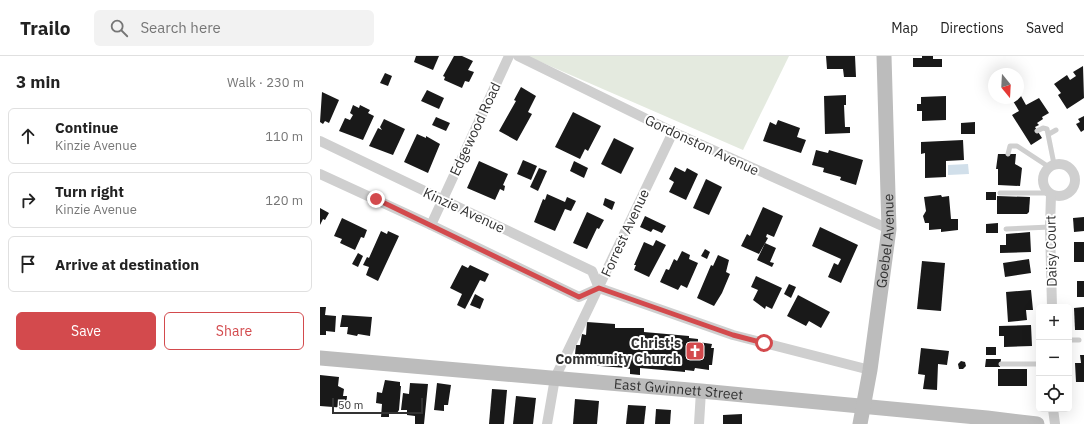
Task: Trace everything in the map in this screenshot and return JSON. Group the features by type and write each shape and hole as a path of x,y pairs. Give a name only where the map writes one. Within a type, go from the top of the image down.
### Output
{"main road":[{"name":"Goebel Avenue","path":"860,424 870,370 889,230 884,56"},
{"name":"East Gwinnett Street","path":"320,358 701,391 1037,424"}],"street":[{"name":"Edgewood Road","path":"431,225 509,56"},
{"name":"Gordonston Avenue","path":"518,56 673,132 889,230"},
{"name":"Forrest Avenue","path":"547,424 555,378 673,132"},
{"name":"Kinzie Avenue","path":"320,141 592,271 599,288 579,297 431,225 320,174"},
{"name":"Daisy Court","path":"1065,164 1074,171 1076,182 1071,192 1067,195 1056,196 1050,194 1044,186 1043,176 1052,165 1065,164"},
{"name":"Daisy Court","path":"1050,194 1052,304"},
{"path":"599,288 733,335 870,370"},
{"path":"699,424 701,391"},
{"path":"1053,412 1054,424"}],"lane":[{"path":"1037,131 1043,128 1047,129 1049,134 1052,165"},
{"path":"1049,134 1056,130"},
{"path":"1008,154 1010,146 1017,146 1052,165"},
{"path":"1000,193 1050,194"},
{"path":"1006,229 1050,227"},
{"path":"1072,340 1079,340"},
{"path":"1000,364 1036,364"}],"shaded area":[{"path":"527,56 789,56 743,150"},
{"path":"968,164 969,174 948,175 948,165"}],"building":[{"path":"416,56 439,56 433,70 414,62"},
{"path":"454,56 462,56 473,61 468,70 474,72 469,82 465,81 462,88 444,80 445,77 443,76"},
{"path":"826,56 855,56 856,77 844,77 843,69 827,69"},
{"path":"922,56 933,56 933,59 942,59 942,67 913,67 913,58 922,58"},
{"path":"1083,66 1084,98 1067,109 1058,95 1061,93 1054,84 1067,75 1070,80 1076,76 1073,72"},
{"path":"385,73 392,76 388,86 380,83"},
{"path":"521,87 536,96 528,112 532,114 517,141 499,131 516,101 514,100"},
{"path":"427,90 444,98 439,109 421,101"},
{"path":"322,92 339,100 329,123 325,121 323,124 320,122"},
{"path":"846,95 846,105 844,105 845,127 850,127 850,133 825,134 824,96"},
{"path":"946,96 946,120 922,121 922,111 917,111 917,104 921,104 921,97"},
{"path":"1039,98 1049,113 1042,117 1043,119 1037,123 1039,125 1035,127 1042,138 1031,145 1012,115 1019,111 1015,104 1024,104 1024,101 1026,105"},
{"path":"353,105 359,108 360,105 370,110 368,113 374,116 363,140 339,131 345,118 350,120 353,115 350,113"},
{"path":"573,112 601,126 588,151 585,149 580,159 555,147"},
{"path":"1084,116 1084,130 1081,132 1076,124 1080,122 1078,119"},
{"path":"436,117 450,123 446,131 432,125"},
{"path":"384,119 405,129 393,155 369,146 378,128 382,130 380,127"},
{"path":"778,120 800,128 797,137 806,140 801,153 763,141 770,122 776,125"},
{"path":"975,122 975,134 961,134 961,123"},
{"path":"417,134 426,138 426,136 440,144 428,173 404,162"},
{"path":"614,138 634,148 621,174 601,164"},
{"path":"963,140 964,160 946,161 946,177 925,178 925,153 921,154 921,142"},
{"path":"816,150 828,153 829,150 863,160 856,185 840,180 841,177 823,172 824,168 812,165"},
{"path":"998,154 1016,154 1015,164 1022,168 1020,186 998,185 998,169 996,169"},
{"path":"523,160 537,166 531,180 517,174"},
{"path":"479,161 508,174 503,185 505,186 504,191 500,189 495,200 467,188"},
{"path":"574,161 588,168 584,178 570,171"},
{"path":"675,167 685,172 687,168 698,174 686,200 669,192 674,182 669,179"},
{"path":"539,168 547,171 538,191 530,187"},
{"path":"706,179 722,187 709,215 693,208"},
{"path":"986,192 996,192 996,200 986,200"},
{"path":"547,194 565,202 567,197 576,201 571,211 565,209 555,231 534,222 543,199 545,200"},
{"path":"941,195 942,197 949,196 951,219 958,219 958,230 941,232 941,229 929,230 929,223 925,223 923,216 926,211 924,197"},
{"path":"997,196 1030,197 1029,212 1027,214 997,214"},
{"path":"605,198 615,202 612,210 603,205"},
{"path":"763,207 783,216 774,237 767,234 766,237 768,238 759,254 741,246 747,234 750,236"},
{"path":"320,208 329,213 320,225"},
{"path":"587,212 604,220 599,229 597,228 587,249 573,243"},
{"path":"645,216 666,226 662,233 653,229 651,232 640,227"},
{"path":"1084,217 1084,231 1074,232 1073,218"},
{"path":"342,218 367,230 364,238 361,237 355,250 340,243 342,239 334,236"},
{"path":"998,223 998,233 986,233 986,224"},
{"path":"820,227 858,245 841,283 828,277 834,263 838,265 841,259 812,246"},
{"path":"381,231 387,234 388,231 399,236 378,281 366,275 369,267 363,265 367,257 369,258"},
{"path":"1030,232 1031,252 1000,253 1000,245 1006,245 1006,234"},
{"path":"656,240 666,245 649,277 634,270 636,265 634,265 644,242 653,246"},
{"path":"1074,242 1084,242 1084,262 1074,262"},
{"path":"765,243 776,248 770,262 774,263 772,267 757,260"},
{"path":"705,249 710,252 707,259 701,256"},
{"path":"682,251 690,255 689,259 698,263 687,288 681,285 678,290 660,282 666,269 669,270 674,259 677,261"},
{"path":"358,253 363,256 358,267 352,264"},
{"path":"718,255 729,260 726,272 730,274 722,293 714,306 697,298 711,265 713,266"},
{"path":"1029,259 1031,273 1005,277 1003,263"},
{"path":"922,261 945,263 941,311 917,309"},
{"path":"462,265 468,268 470,265 489,274 485,282 480,280 465,309 457,305 462,294 450,288"},
{"path":"756,276 782,288 772,309 766,306 765,309 753,300 758,290 751,287"},
{"path":"1077,281 1084,281 1084,297 1077,297"},
{"path":"789,284 796,287 791,298 784,294"},
{"path":"1031,290 1033,310 1026,310 1027,320 1008,322 1006,292"},
{"path":"475,294 484,299 480,309 470,305"},
{"path":"798,295 830,312 821,328 809,321 806,326 787,316"},
{"path":"320,307 326,307 325,315 336,316 335,332 326,331 326,335 320,335"},
{"path":"1084,307 1084,330 1075,330 1074,308"},
{"path":"342,315 372,317 370,336 347,334 348,327 340,327"},
{"path":"587,322 615,324 615,328 644,328 644,332 689,336 689,338 698,339 698,342 712,344 711,348 714,348 712,365 709,365 709,370 695,368 694,371 685,370 685,372 640,368 640,375 630,374 630,369 626,368 574,364 576,345 580,345 582,334 586,335"},
{"path":"1031,325 1032,346 1004,347 1004,336 999,336 999,326"},
{"path":"986,347 996,347 996,355 986,355"},
{"path":"921,348 949,351 947,365 938,364 937,390 923,389 925,375 918,374"},
{"path":"1080,355 1084,355 1084,382 1076,382 1075,363 1081,363"},
{"path":"986,359 1001,359 1000,367 985,367"},
{"path":"961,361 965,362 966,366 963,369 959,369 958,364"},
{"path":"998,369 1027,369 1027,386 998,386"},
{"path":"320,375 339,377 338,386 344,389 343,396 347,396 346,408 320,406"},
{"path":"385,380 400,382 399,410 397,413 389,412 389,417 381,417 382,404 376,403 377,392 382,393"},
{"path":"410,383 428,384 424,424 415,424 415,416 407,415 407,410 401,410 403,393 409,394"},
{"path":"437,383 451,385 448,405 444,405 444,411 434,410"},
{"path":"492,389 507,390 504,424 489,424"},
{"path":"516,396 536,398 533,424 513,424"},
{"path":"575,399 599,401 597,424 573,424"},
{"path":"628,405 646,406 644,424 626,424"},
{"path":"656,409 671,410 670,424 655,424"},
{"path":"742,414 742,424 723,424 723,415"}],"place":[{"name":"Christ's Community Church","path":"695,351"}],"route":[{"path":"376,199 579,297 599,288 733,335 764,343"}]}
